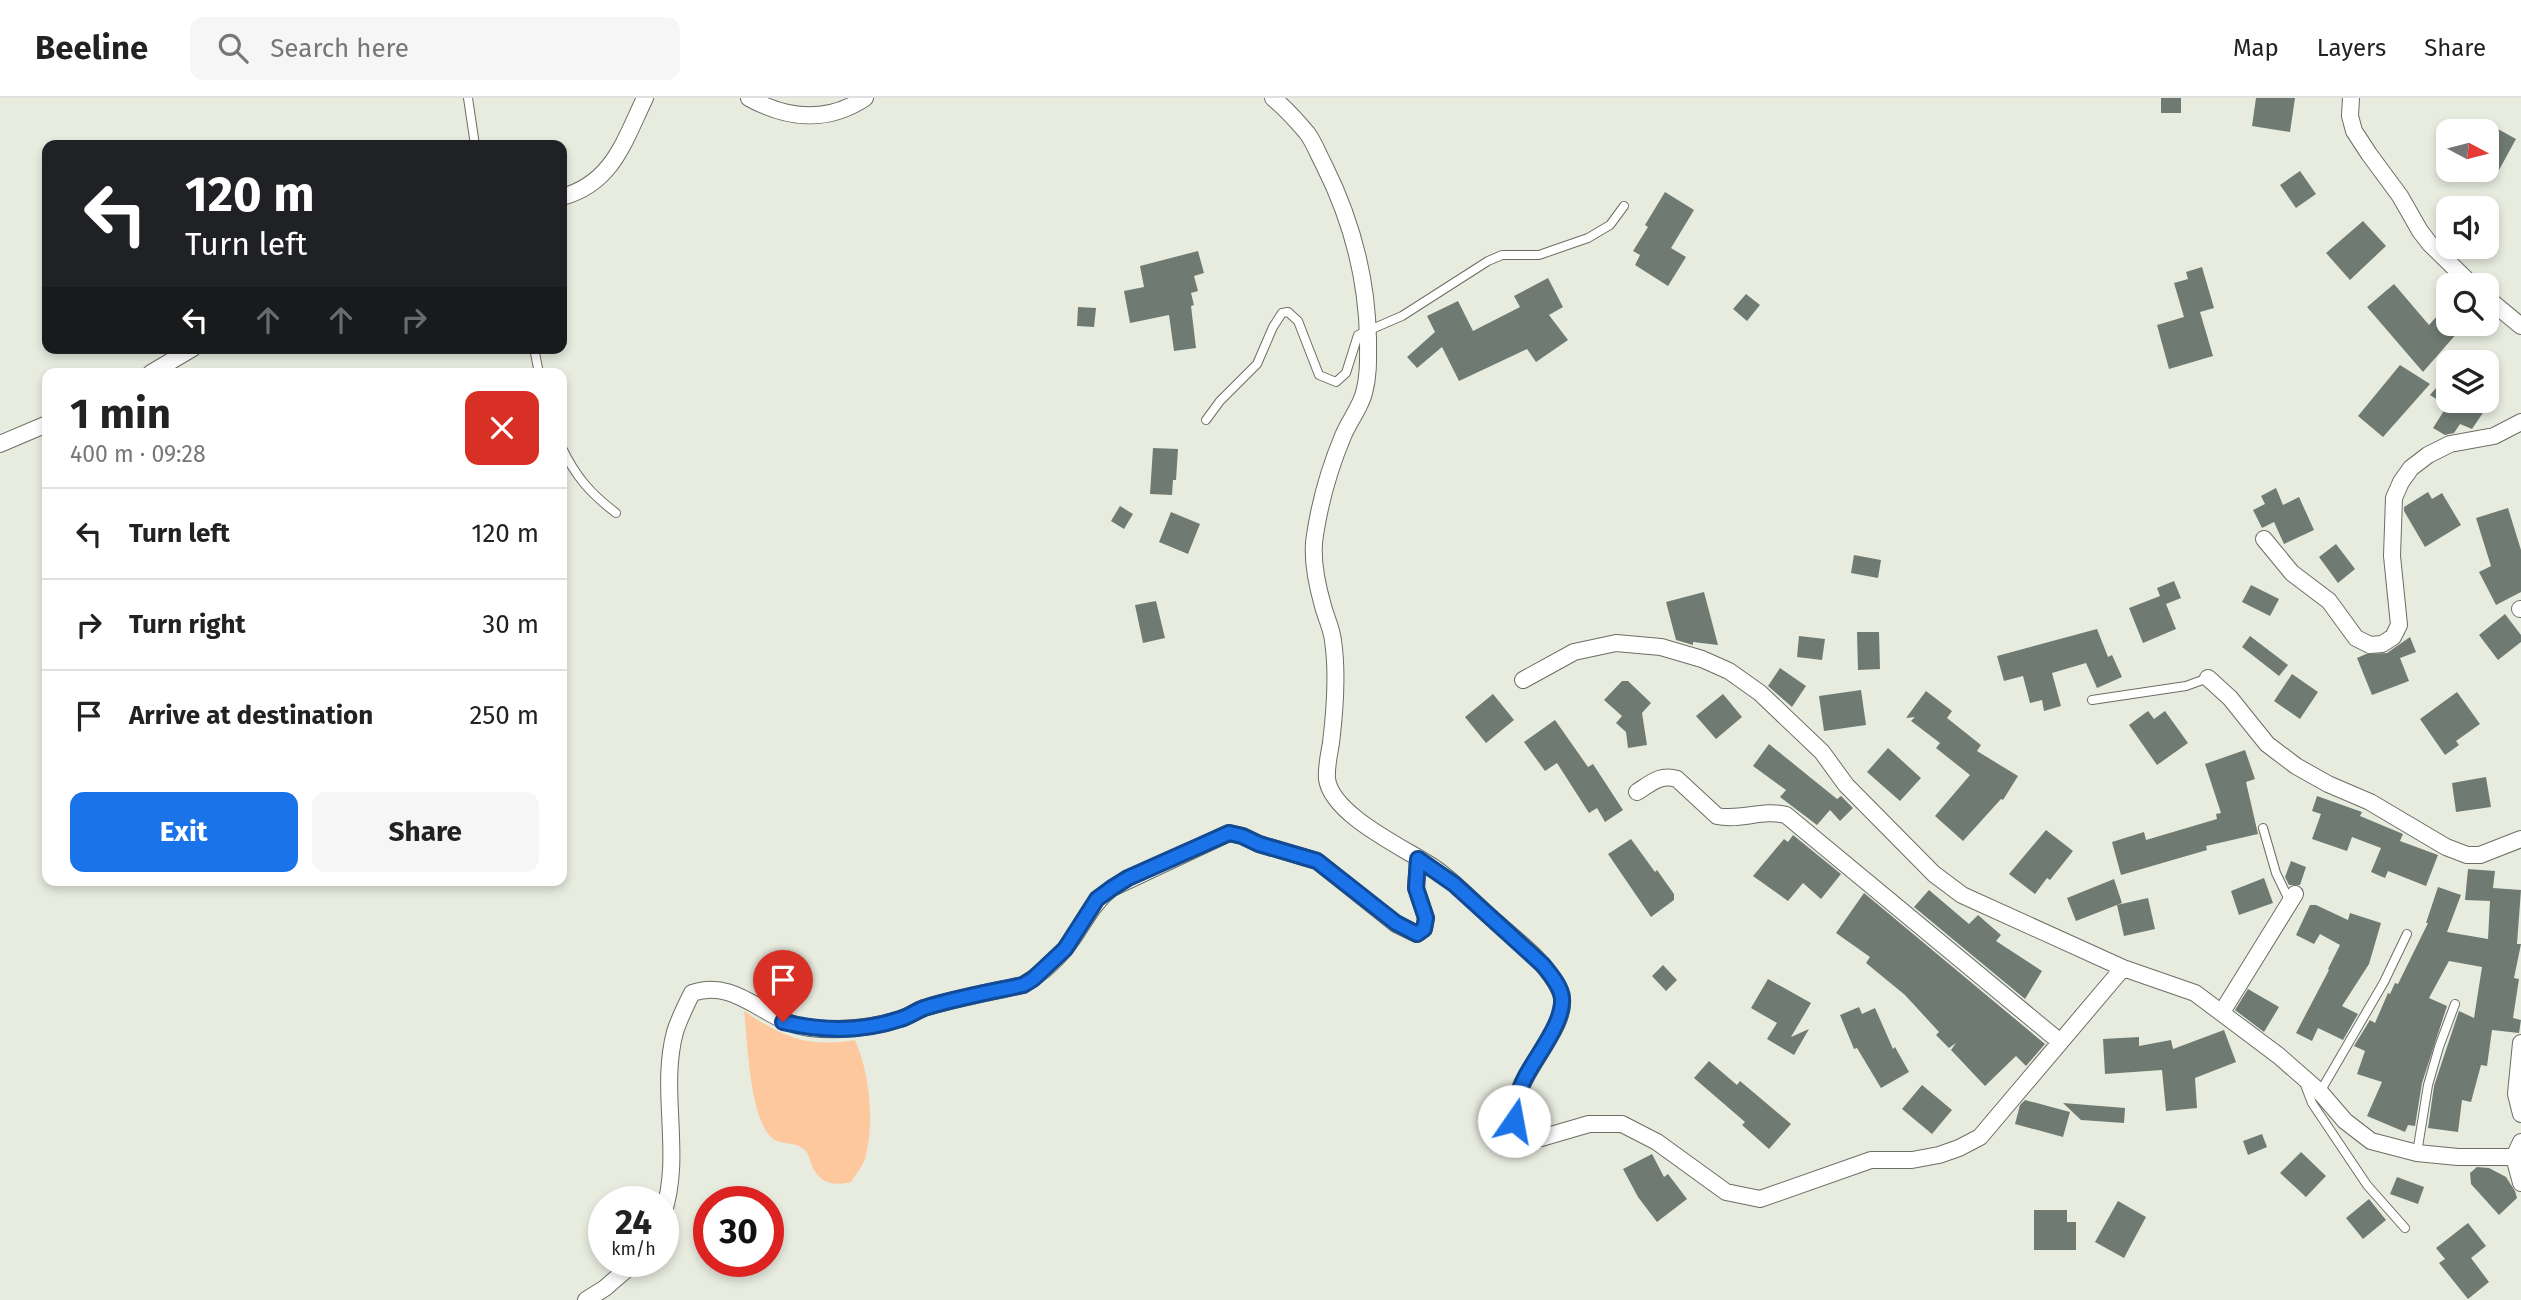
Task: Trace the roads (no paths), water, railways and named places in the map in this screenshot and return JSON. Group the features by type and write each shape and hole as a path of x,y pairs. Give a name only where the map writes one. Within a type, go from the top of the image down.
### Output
{"street":[{"path":"567,196 578,193 598,180 617,155 645,98"},
{"path":"749,98 785,114 809,116 832,114 865,98"},
{"path":"1273,98 1309,135 1342,207 1365,282 1367,376 1363,396 1343,436 1332,467 1314,538 1322,605 1333,637 1335,662 1327,776 1329,790 1352,814 1454,884 1552,976 1562,997 1561,1012 1518,1095 1514,1121 1520,1132 1528,1138 1541,1138 1589,1124 1622,1124 1657,1142 1726,1192 1760,1199 1871,1160 1912,1160 1939,1155 1980,1136 2123,968"},
{"path":"2351,98 2350,116 2354,131 2400,196 2420,231 2460,273"},
{"path":"2499,308 2521,326"},
{"path":"159,368 183,354"},
{"path":"2264,539 2292,573 2329,601 2356,638 2370,645 2382,644 2393,637 2399,625 2392,556 2394,498 2401,482 2411,468 2428,455 2450,444 2494,436 2521,422"},
{"path":"0,444 42,426"},
{"path":"1523,680 1574,652 1616,643 1661,647 1702,659 1729,671 1760,693 1822,752 1846,785 1934,874 1962,895 2123,968 2195,993 2302,1076 2345,1121 2371,1140 2417,1153 2458,1157 2518,1150 2521,1183"},
{"path":"2208,678 2230,698 2267,744 2296,766 2328,784 2370,802 2446,847 2467,855 2480,855 2521,839"},
{"path":"1637,792 1657,778 1668,776 1676,779 1717,816 1725,818 1775,812 1786,815 2059,1041"},
{"path":"668,1186 671,1060 675,1032 692,993 706,988 723,989 783,1022 809,1028 838,1030 900,1019 922,1009 1023,985 1065,949 1097,899 1128,878 1229,833 1317,861 1396,923 1417,934 1424,929 1426,918 1416,888 1418,859"},
{"path":"2222,1012 2292,898"},
{"path":"2521,1043 2516,1094 2521,1114"},
{"path":"586,1300 618,1277"}],"lane":[{"path":"468,98 474,140"},
{"path":"1206,420 1220,401 1257,364 1282,313 1288,312 1298,321 1319,375 1336,382 1346,373 1358,335 1368,333 1402,316 1502,255 1539,255 1588,239 1609,225 1624,206"},
{"path":"567,458 589,491 616,513"},
{"path":"2092,700 2186,686 2208,678"},
{"path":"2263,828 2276,873 2292,898"},
{"path":"2320,1092 2362,1023 2407,934"},
{"path":"2417,1153 2428,1085 2455,1004"},
{"path":"2302,1076 2312,1103 2367,1185 2405,1228"}]}
